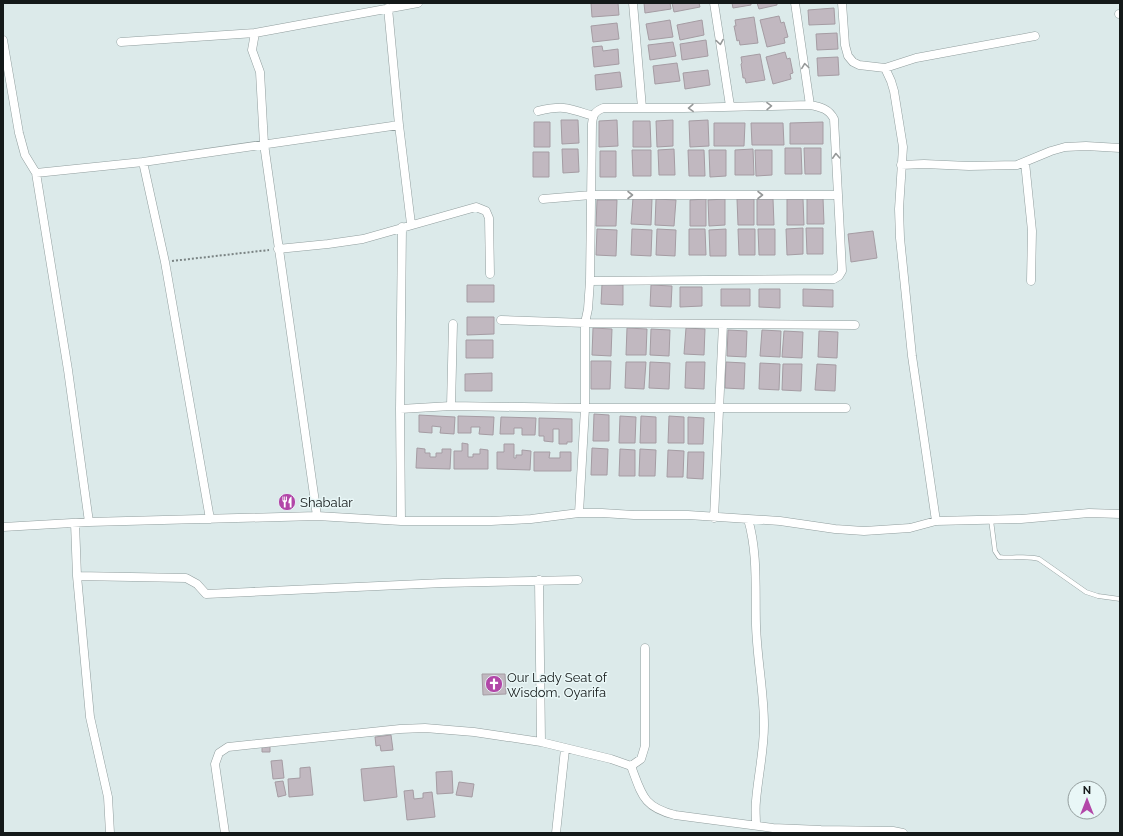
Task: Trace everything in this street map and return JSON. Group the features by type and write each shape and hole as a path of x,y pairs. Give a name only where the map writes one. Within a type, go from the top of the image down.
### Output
{"street":[{"path":"121,42 255,33 418,3"},
{"path":"632,3 642,108"},
{"path":"714,3 730,106"},
{"path":"795,3 810,105"},
{"path":"842,3 845,46 848,56 853,62 860,65 885,68 916,58 1035,36"},
{"path":"388,8 399,125 412,224"},
{"path":"255,33 252,50 260,72 264,144 317,516"},
{"path":"3,40 19,133 25,155 36,173 69,378 89,522"},
{"path":"885,68 894,91 903,147 899,209 904,281 912,356 936,522"},
{"path":"579,513 585,408 585,323 590,280 593,116 595,111 603,108 810,105 824,108 831,114 834,119 842,270 839,276 834,279 590,280"},
{"path":"538,111 556,107 564,107 593,116"},
{"path":"36,173 143,162 399,125"},
{"path":"901,165 1016,165 1046,152 1065,147 1086,146 1120,148"},
{"path":"143,162 165,262 210,519"},
{"path":"1024,162 1032,230 1031,281"},
{"path":"543,199 591,195 838,195"},
{"path":"278,248 328,244 363,239 476,207 486,211 489,218 490,274"},
{"path":"401,521 400,409 402,227"},
{"path":"501,320 585,323 855,325"},
{"path":"451,406 453,324"},
{"path":"714,518 722,324"},
{"path":"400,409 451,406 585,408 846,408"},
{"path":"3,527 89,522 317,516 401,521 491,521 531,519 579,513 688,515 714,518 794,522 849,531 902,528 936,522 991,520 1089,513 1120,514"},
{"path":"748,519 752,533 754,550 756,626 764,715 756,803 756,825"},
{"path":"75,523 77,576 90,717 108,797 110,833"},
{"path":"77,576 186,578 197,584 206,594 443,583 578,580"},
{"path":"539,580 541,742"},
{"path":"632,766 641,759 645,746 645,648"},
{"path":"225,833 215,764 218,753 228,747 400,729 425,728 474,732 541,742 611,759 632,766"},
{"path":"556,833 565,749"},
{"path":"632,766 644,798 651,806 661,812 795,831 903,833"}],"lane":[{"path":"991,520 995,551 999,557 1032,557 1039,559 1086,592 1098,596 1120,599"}],"path":[{"path":"165,262 278,248"}],"building":[{"path":"591,3 618,3 619,15 592,17"},
{"path":"644,3 670,3 671,9 645,13"},
{"path":"672,3 699,3 700,7 674,12"},
{"path":"732,3 751,3 751,5 733,8"},
{"path":"757,3 777,3 777,5 759,9"},
{"path":"834,8 835,24 809,25 808,10"},
{"path":"779,16 781,23 784,22 788,37 784,38 785,43 767,47 760,20"},
{"path":"754,17 758,43 740,45 739,40 737,41 734,26 736,26 735,20"},
{"path":"670,20 673,37 649,40 646,24"},
{"path":"702,20 704,35 680,40 677,25"},
{"path":"617,23 619,39 593,42 591,26"},
{"path":"837,33 838,49 817,50 816,34"},
{"path":"706,40 708,56 682,60 680,44"},
{"path":"673,42 676,56 650,60 648,45"},
{"path":"602,46 603,51 618,49 619,64 594,67 592,47"},
{"path":"785,52 787,59 790,58 793,73 790,74 791,79 773,84 766,57"},
{"path":"760,54 765,80 746,83 745,78 743,78 741,57"},
{"path":"838,57 839,75 818,76 817,58"},
{"path":"677,63 680,81 655,84 653,66"},
{"path":"708,70 710,85 685,89 683,73"},
{"path":"620,72 622,87 596,90 595,75"},
{"path":"561,120 578,120 579,143 562,144"},
{"path":"617,120 618,146 599,147 599,121"},
{"path":"673,120 673,146 657,147 656,121"},
{"path":"708,120 709,146 690,147 689,121"},
{"path":"633,121 650,121 651,147 633,147"},
{"path":"534,122 550,122 550,147 534,147"},
{"path":"823,122 823,144 790,144 790,123"},
{"path":"714,123 745,123 744,146 714,146"},
{"path":"751,123 783,123 784,145 752,145"},
{"path":"785,148 801,148 802,174 785,174"},
{"path":"804,148 821,148 821,174 805,174"},
{"path":"562,149 578,149 579,172 563,173"},
{"path":"674,149 675,175 659,175 658,150"},
{"path":"753,149 754,175 735,175 735,150"},
{"path":"632,150 651,150 651,176 633,176"},
{"path":"688,150 704,150 705,176 689,176"},
{"path":"709,150 726,150 726,176 710,177"},
{"path":"755,150 772,150 772,175 756,176"},
{"path":"600,151 616,151 616,177 600,177"},
{"path":"533,152 549,152 549,177 533,177"},
{"path":"633,198 652,199 651,225 631,224"},
{"path":"807,198 823,198 824,224 807,224"},
{"path":"656,199 676,200 674,226 655,225"},
{"path":"706,199 706,226 690,226 690,200"},
{"path":"725,199 725,225 709,226 708,200"},
{"path":"737,199 754,199 754,225 738,225"},
{"path":"757,199 773,199 774,225 757,225"},
{"path":"787,199 803,199 804,225 787,225"},
{"path":"597,200 617,200 616,226 596,226"},
{"path":"803,228 803,254 787,255 786,229"},
{"path":"806,228 823,228 823,254 807,254"},
{"path":"597,229 617,230 616,256 596,255"},
{"path":"632,229 652,230 651,256 631,255"},
{"path":"657,229 676,230 675,256 656,255"},
{"path":"689,229 705,229 706,255 689,255"},
{"path":"726,229 726,256 710,256 709,230"},
{"path":"738,229 755,229 755,255 739,255"},
{"path":"758,229 775,229 775,255 759,255"},
{"path":"873,231 877,258 851,262 848,234"},
{"path":"602,284 623,285 623,305 601,304"},
{"path":"467,285 494,285 494,302 467,302"},
{"path":"651,285 672,286 671,307 650,306"},
{"path":"680,287 702,287 702,306 680,307"},
{"path":"721,289 750,289 750,306 721,306"},
{"path":"759,289 780,289 780,308 759,307"},
{"path":"803,289 833,290 833,307 803,306"},
{"path":"467,317 494,317 494,334 467,335"},
{"path":"593,328 612,329 611,356 592,355"},
{"path":"627,328 647,329 646,355 626,355"},
{"path":"686,328 705,329 704,355 684,354"},
{"path":"651,329 670,330 669,356 650,355"},
{"path":"728,330 747,331 746,357 727,356"},
{"path":"762,330 781,331 780,357 760,356"},
{"path":"784,331 803,332 802,358 782,357"},
{"path":"819,331 838,332 837,358 818,357"},
{"path":"466,340 493,340 493,358 466,358"},
{"path":"591,361 611,361 610,389 591,389"},
{"path":"626,362 646,362 644,389 625,388"},
{"path":"650,362 670,363 669,389 649,388"},
{"path":"686,362 705,362 704,389 685,388"},
{"path":"726,362 745,363 744,389 725,388"},
{"path":"760,363 780,364 779,390 759,389"},
{"path":"783,364 802,364 801,391 782,390"},
{"path":"817,364 836,365 835,391 815,390"},
{"path":"492,373 492,391 465,391 465,374"},
{"path":"594,414 609,415 609,441 593,441"},
{"path":"419,415 455,417 454,434 440,433 441,427 432,426 432,433 419,432"},
{"path":"458,416 494,417 493,435 479,434 480,427 471,427 471,433 458,433"},
{"path":"620,416 636,417 635,443 619,443"},
{"path":"641,416 656,417 656,443 640,443"},
{"path":"669,416 684,417 684,443 668,443"},
{"path":"501,417 536,418 535,435 522,435 522,428 514,428 514,434 500,434"},
{"path":"688,417 704,418 703,444 688,444"},
{"path":"539,418 572,419 572,442 567,442 567,444 559,444 559,429 553,429 553,442 544,441 544,436 539,436"},
{"path":"462,443 468,444 468,457 473,457 473,454 480,454 480,449 488,450 488,469 454,469 454,451 462,451"},
{"path":"504,444 514,444 514,458 516,458 516,455 522,455 522,450 531,451 530,470 497,469 497,452 504,452"},
{"path":"417,448 425,449 425,453 430,453 430,457 436,457 436,453 442,453 442,449 451,449 450,469 416,468"},
{"path":"592,448 608,449 607,475 591,475"},
{"path":"620,449 635,450 635,476 619,476"},
{"path":"640,449 656,450 655,476 639,476"},
{"path":"668,450 684,451 683,477 667,477"},
{"path":"534,452 550,452 549,458 560,458 560,452 571,452 571,471 534,471"},
{"path":"688,452 704,452 703,479 687,478"},
{"name":"Our Lady Seat of Wisdom, Oyarifa","path":"482,674 505,674 506,694 483,695"},
{"path":"391,735 393,750 381,751 380,745 376,746 375,737"},
{"path":"262,745 270,745 270,752 262,752"},
{"path":"282,760 284,778 273,779 271,761"},
{"path":"394,766 397,797 364,801 361,769"},
{"path":"310,767 313,795 289,797 288,779 300,778 300,768"},
{"path":"452,771 453,793 437,794 436,772"},
{"path":"283,781 286,795 278,797 275,782"},
{"path":"459,782 474,784 472,797 456,795"},
{"path":"413,790 414,799 423,798 423,793 432,792 435,817 407,820 404,791"}],"place":[{"name":"Shabalar","path":"287,502"},
{"name":"Our Lady Seat of Wisdom, Oyarifa","path":"494,684"}]}
